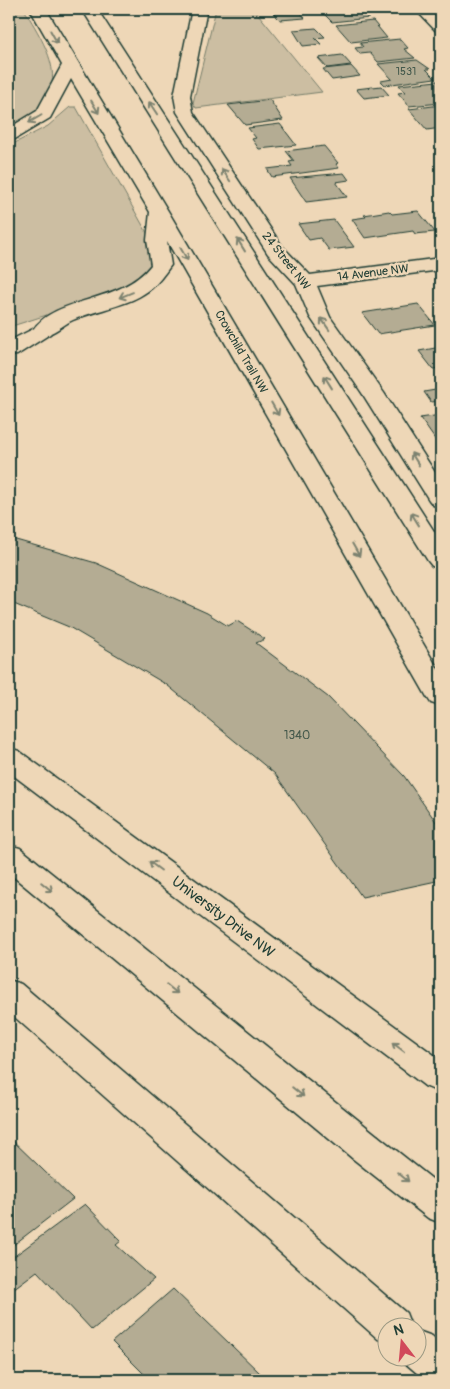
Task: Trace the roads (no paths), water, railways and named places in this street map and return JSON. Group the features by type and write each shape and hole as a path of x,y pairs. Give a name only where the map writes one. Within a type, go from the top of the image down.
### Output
{"main road":[{"name":"Crowchild Trail NW","path":"38,9 159,212 441,697"},
{"path":"89,9 441,561"},
{"name":"24 Street NW","path":"199,9 182,96 185,112 275,250 305,282 320,317 373,392 441,500"},
{"path":"422,9 441,28"},
{"path":"9,135 44,114 70,65"},
{"path":"9,350 65,316 140,289 154,277 161,265 157,240 159,212"},
{"name":"14 Avenue NW","path":"305,282 441,264"},
{"name":"University Drive NW","path":"9,758 439,1077"},
{"path":"9,856 441,1207"},
{"path":"9,993 380,1316"},
{"path":"428,1358 441,1369"}]}
